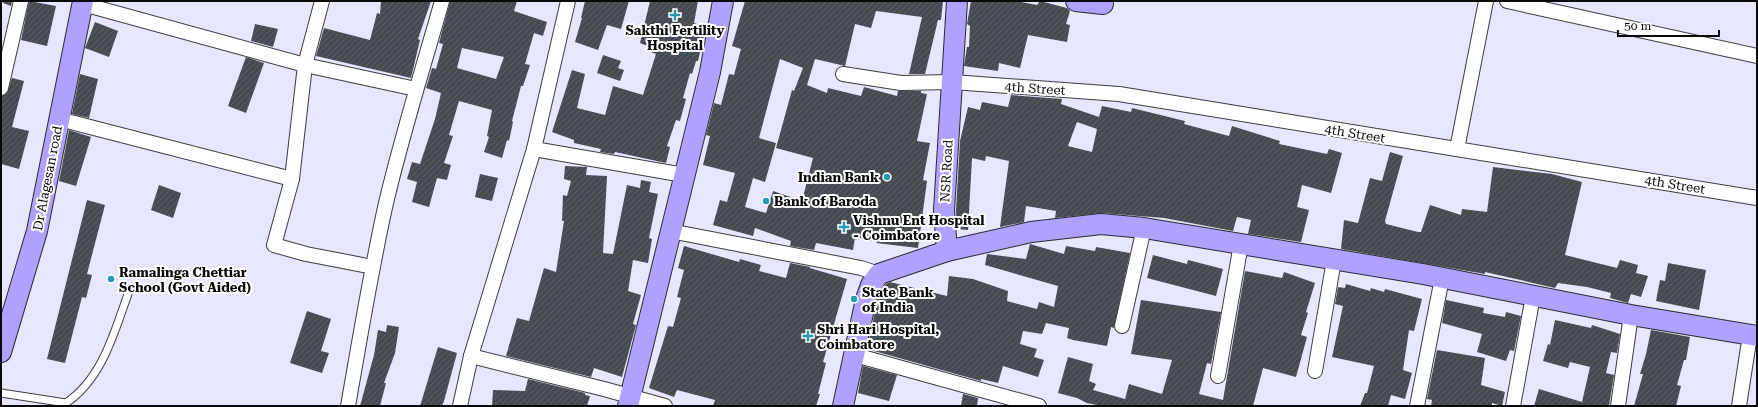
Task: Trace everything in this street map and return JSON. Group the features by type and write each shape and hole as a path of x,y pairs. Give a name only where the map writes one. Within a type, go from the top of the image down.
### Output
{"street":[{"path":"1,88 7,42 21,1"},
{"path":"322,1 305,65 292,179 274,245 306,254 373,267"},
{"path":"348,406 386,202 416,89 442,1"},
{"path":"460,406 471,356 534,149 568,1"},
{"path":"630,401 670,231 710,72 723,1"},
{"name":"NSR Road","path":"947,250 944,210 957,1"},
{"path":"1076,1 1103,4"},
{"path":"1457,149 1486,1"},
{"path":"1508,1 1757,56"},
{"path":"83,2 305,65 416,89"},
{"name":"Dr Alagesan road","path":"1,352 37,231 83,2"},
{"name":"4th Street","path":"843,74 901,83 952,82 1119,94 1757,198"},
{"path":"59,119 292,179"},
{"path":"534,149 684,175"},
{"path":"843,406 866,299 871,284 879,274 947,250 1030,232 1101,224 1144,228 1442,278 1631,315 1754,335 1739,406"},
{"path":"1122,326 1144,228"},
{"path":"670,231 861,268 879,274"},
{"path":"1218,376 1241,244"},
{"path":"1315,371 1334,260"},
{"path":"1417,406 1442,278"},
{"path":"1513,406 1533,296"},
{"path":"1618,406 1631,315"},
{"path":"855,355 1039,406"},
{"path":"471,356 630,401 664,406"}],"lane":[{"path":"1,393 67,404 77,396 102,363 128,294"}],"building":[{"path":"3,1 12,1 11,6 3,3"},
{"path":"29,1 56,6 47,46 21,40"},
{"path":"381,1 431,1 418,39 420,40 411,78 316,56 324,28 370,40 377,13 380,14"},
{"path":"450,1 517,1 514,11 547,22 543,36 534,33 525,64 530,65 523,86 521,86 512,121 509,141 507,140 502,158 484,152 489,137 487,136 492,110 459,101 449,135 453,136 444,163 451,165 447,180 437,178 429,207 412,202 417,182 407,179 412,162 420,164 435,119 441,93 426,88 432,68 436,69 443,44 439,43","holes":["462,48 504,57 496,79 457,68"]},
{"path":"585,1 629,1 621,29 607,25 598,50 575,42"},
{"path":"650,1 698,1 694,23 706,27 698,61 696,61 692,74 690,73 683,98 686,99 680,121 676,120 667,146 670,147 666,163 615,152 614,154 600,152 601,149 574,143 574,140 552,132 572,70 585,74 577,108 605,115 613,86 643,95 656,54 651,52 653,48 640,43"},
{"path":"745,1 943,1 941,20 938,20 925,74 909,74 922,17 876,11 871,28 855,24 845,66 815,59 807,85 827,93 828,88 861,96 864,87 897,96 898,91 921,91 921,93 927,94 917,141 930,143 923,180 927,181 918,248 876,243 877,242 855,237 853,250 816,243 814,250 790,246 791,241 755,228 753,236 713,225 720,200 727,202 735,173 703,165 710,136 706,135 714,103 721,105 729,74 734,75 741,49 732,46","holes":["780,59 803,68 794,91 792,90 776,148 813,158 802,201 773,191 766,213 745,207 753,178 765,182 776,143 759,138"]},
{"path":"971,1 1016,1 1037,5 1040,1 1067,8 1070,11 1066,24 1070,25 1067,42 1028,35 1020,68 999,63 998,71 964,66 967,47 969,47 970,26 967,24"},
{"path":"95,22 118,31 109,57 85,48"},
{"path":"255,24 278,29 273,47 251,41"},
{"path":"603,55 621,61 618,68 624,70 620,81 597,73"},
{"path":"246,57 264,63 246,113 228,106"},
{"path":"80,74 98,79 89,118 72,114"},
{"path":"12,78 24,81 12,127 29,131 19,169 1,164 1,96 7,93"},
{"path":"1011,95 1062,99 1061,104 1099,117 1102,106 1131,112 1132,108 1185,121 1184,124 1229,136 1232,126 1280,141 1279,144 1327,154 1329,149 1342,153 1331,193 1302,185 1297,207 1309,210 1301,242 1248,234 1251,220 1237,217 1233,231 1164,218 1102,213 1055,218 1056,211 1026,206 1024,222 1000,227 1009,161 986,156 985,161 972,158 968,230 957,229 956,210 960,141 968,107 980,110 982,102 1008,107","holes":["1077,122 1097,129 1092,152 1068,146"]},
{"path":"69,130 91,137 76,186 59,181"},
{"path":"1390,152 1403,156 1385,221 1386,224 1418,232 1421,232 1430,205 1461,215 1462,209 1487,212 1493,167 1552,174 1582,182 1565,255 1617,268 1620,260 1638,265 1636,273 1648,276 1641,297 1631,294 1628,303 1610,298 1611,293 1587,287 1558,283 1555,288 1485,272 1485,274 1341,249 1344,220 1358,223 1370,178 1382,181"},
{"path":"565,166 587,167 586,175 607,176 603,253 613,254 627,185 640,188 641,180 651,182 649,192 658,194 649,238 652,239 648,263 633,260 628,291 641,295 633,324 636,325 622,377 594,368 591,377 506,356 517,318 529,321 544,268 556,272 564,221 562,221 563,195 567,196 571,181 564,179"},
{"path":"480,174 498,178 492,201 475,197"},
{"path":"159,185 181,193 173,218 151,210"},
{"path":"87,200 105,205 87,274 92,275 86,298 82,297 65,363 47,359"},
{"path":"1030,244 1064,254 1066,246 1095,251 1096,247 1130,253 1114,328 1111,327 1107,346 1067,338 1069,328 1046,323 1042,334 1023,331 1020,344 1037,349 1034,357 1044,360 1038,377 1003,366 998,383 981,379 981,381 867,349 881,290 890,282 947,296 949,276 973,279 1008,291 1007,301 1037,309 1039,302 1054,307 1058,286 985,265 987,254 1026,259"},
{"path":"684,246 739,262 740,259 761,265 759,271 786,278 790,263 810,267 847,279 823,362 826,363 816,406 713,406 715,400 677,390 674,397 649,388 668,326 673,327 681,298 677,297 684,270 678,268"},
{"path":"1153,255 1187,264 1188,260 1223,269 1216,296 1147,278"},
{"path":"1668,263 1706,270 1699,310 1656,301 1660,280 1665,281"},
{"path":"1245,271 1282,278 1284,272 1315,283 1301,335 1307,337 1296,377 1263,368 1253,406 1102,406 1087,403 1077,398 1058,393 1068,357 1093,364 1089,381 1096,384 1093,390 1125,399 1129,384 1162,394 1172,360 1131,354 1141,300 1221,312 1211,364 1207,363 1199,394 1223,400"},
{"path":"1346,284 1370,291 1371,288 1384,292 1385,289 1422,299 1414,331 1409,330 1403,370 1412,373 1405,399 1391,395 1388,406 1360,406 1365,393 1367,393 1374,366 1332,357 1343,306 1335,304 1338,287 1345,288"},
{"path":"1446,300 1484,308 1483,313 1505,317 1506,312 1521,316 1514,351 1510,350 1506,361 1477,352 1482,334 1442,323"},
{"path":"307,311 331,319 321,351 329,353 322,373 290,363"},
{"path":"1555,320 1591,328 1592,325 1620,334 1617,353 1611,352 1606,373 1614,375 1609,406 1534,406 1539,389 1582,402 1590,367 1570,362 1568,368 1543,361 1548,344 1550,345"},
{"path":"387,325 399,327 395,353 384,383 386,383 380,406 360,406 374,355 378,330 386,332"},
{"path":"1651,330 1690,337 1686,360 1684,360 1677,385 1681,386 1676,406 1634,406 1643,374 1640,374"},
{"path":"438,347 457,353 444,401 442,406 420,406"},
{"path":"1437,350 1485,358 1481,385 1505,392 1502,406 1492,403 1492,406 1431,406 1432,400 1427,399"},
{"path":"863,366 897,375 889,401 858,393"},
{"path":"528,379 585,393 585,395 590,396 587,406 492,406 493,390 525,391"},
{"path":"963,394 978,398 977,406 961,406"}],"place":[{"name":"Sakthi Fertility Hospital","path":"675,15"},
{"name":"Indian Bank","path":"887,177"},
{"name":"Bank of Baroda","path":"766,201"},
{"name":"Vishnu Ent Hospital - Coimbatore","path":"844,227"},
{"name":"Ramalinga Chettiar School (Govt Aided)","path":"111,279"},
{"name":"State Bank of India","path":"854,299"},
{"name":"Shri Hari Hospital, Coimbatore","path":"808,336"}]}
